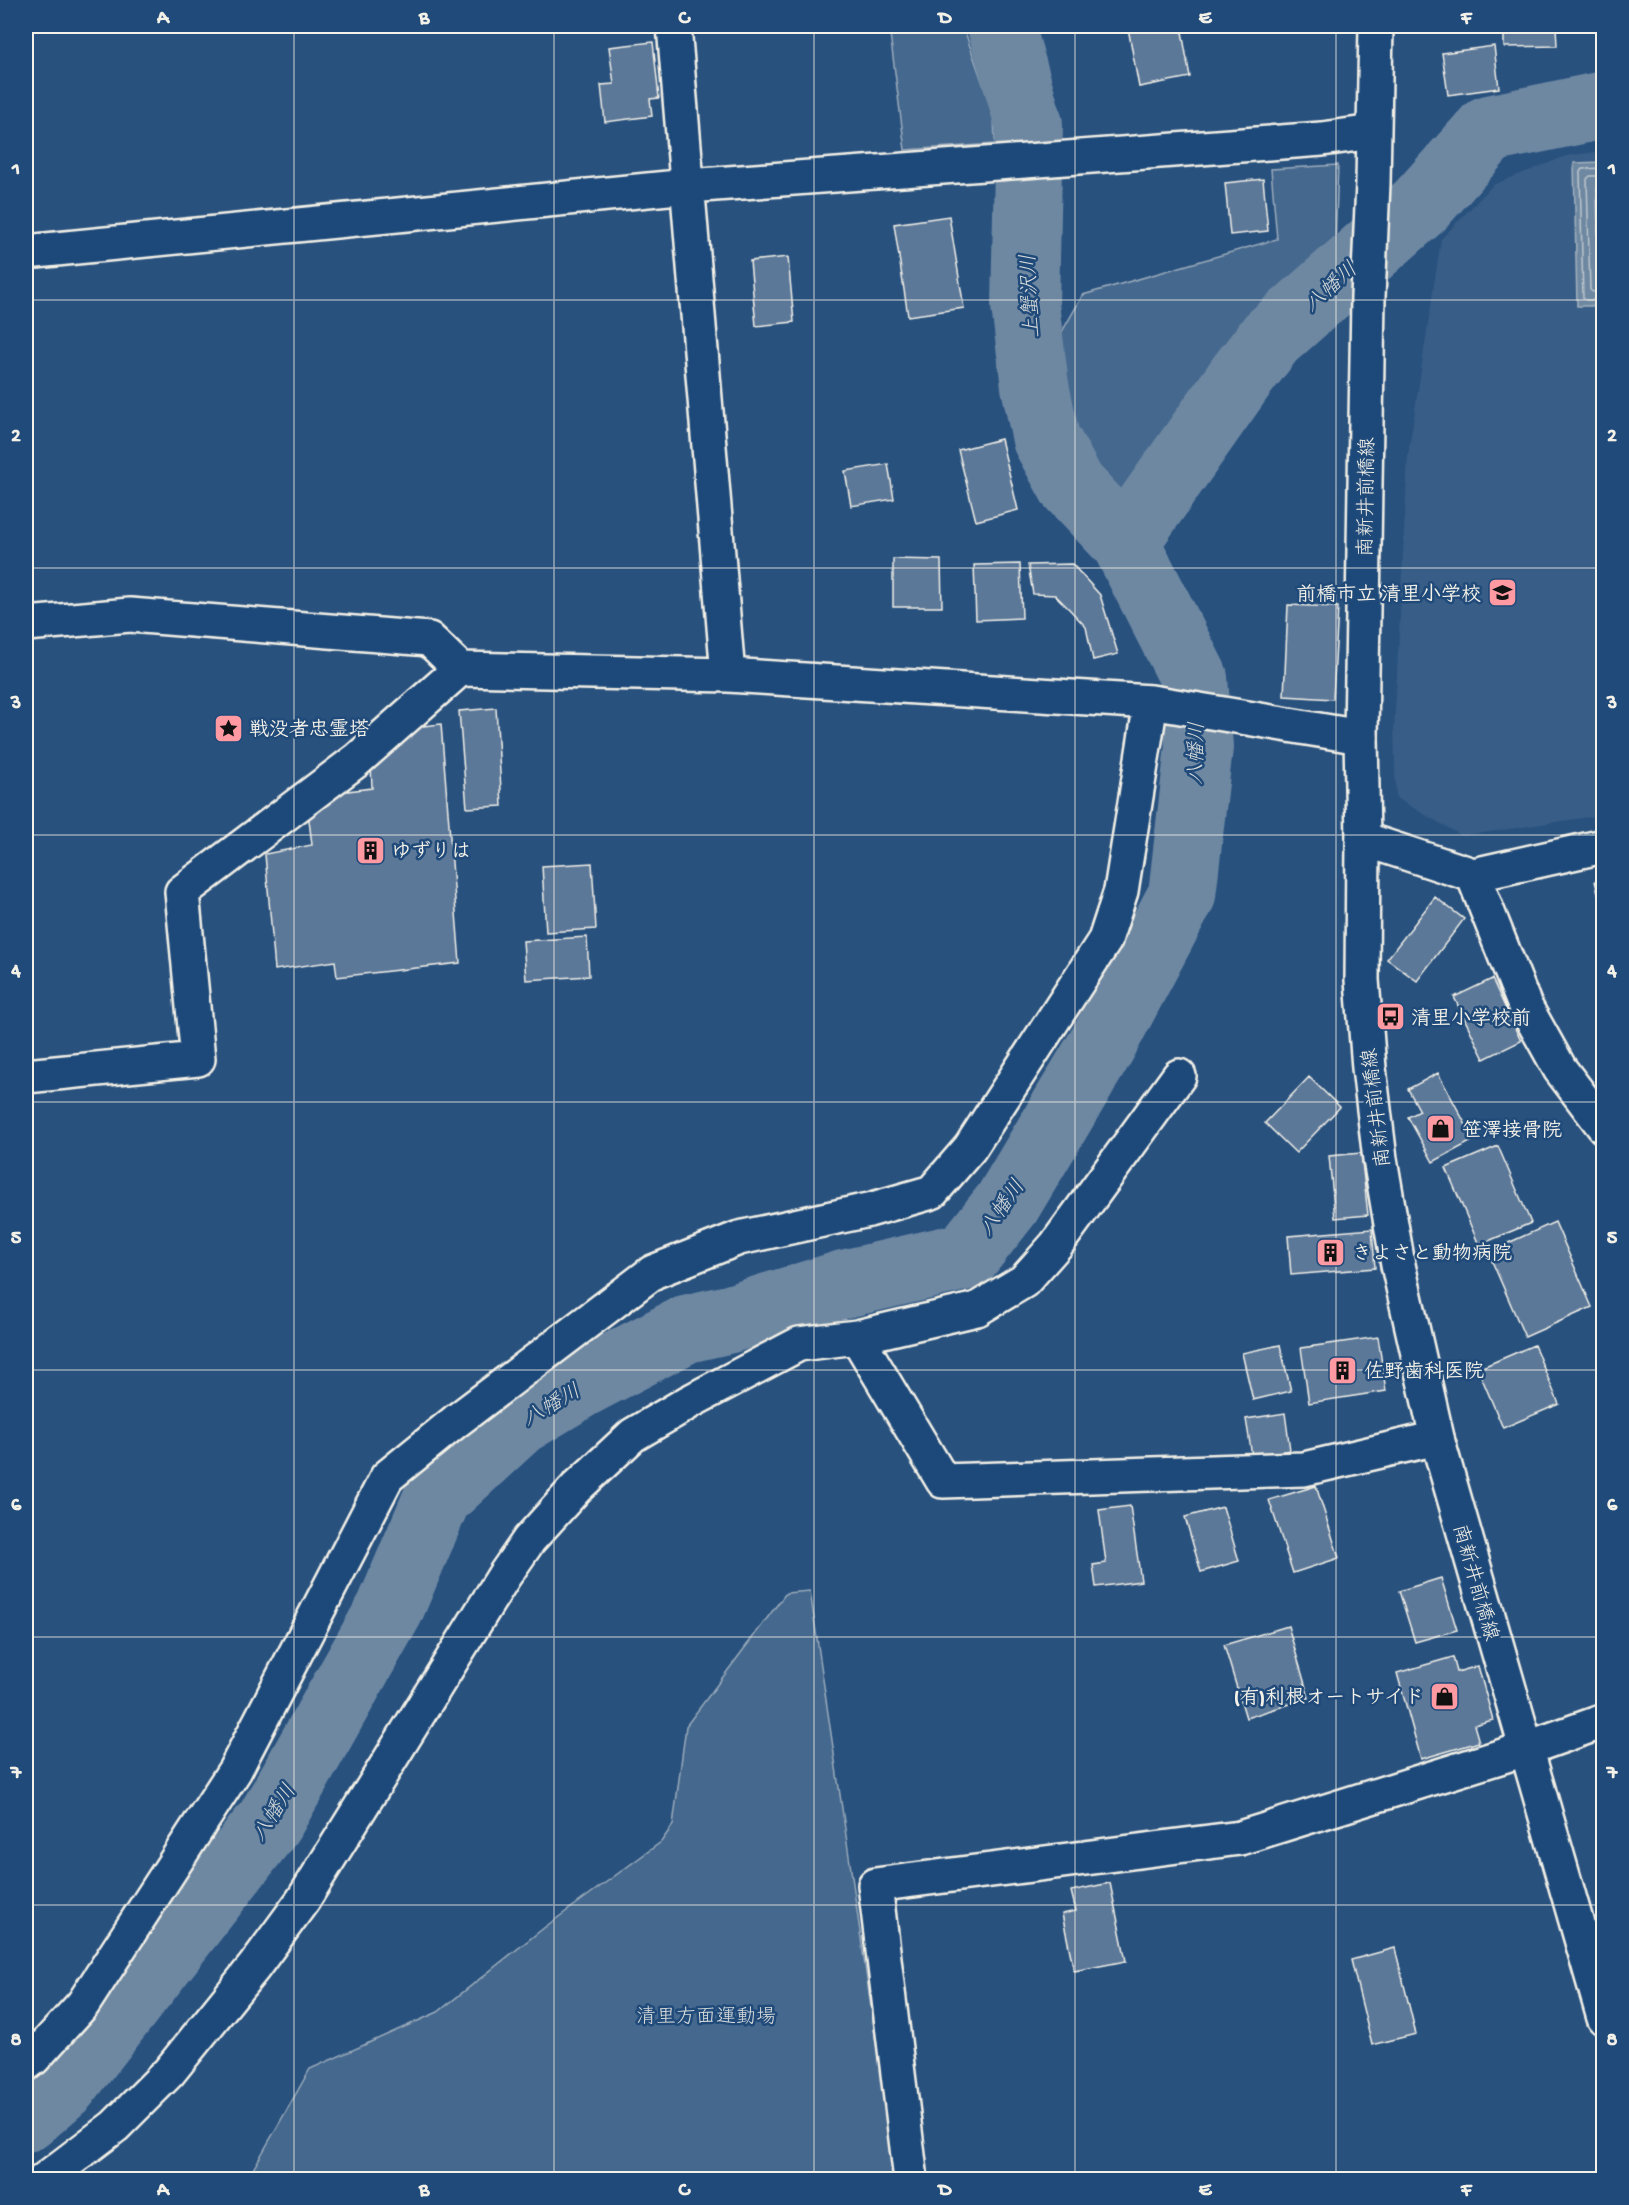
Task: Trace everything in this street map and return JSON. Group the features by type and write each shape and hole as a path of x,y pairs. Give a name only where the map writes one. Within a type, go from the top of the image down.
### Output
{"street":[{"path":"674,26 728,675"},
{"name":"南新井前橋線","path":"1376,26 1368,297 1361,737 1362,980 1369,1068 1380,1159 1398,1265 1437,1438 1604,2018"},
{"path":"26,252 688,186 1322,139 1373,132"},
{"path":"26,624 130,615 429,639 460,669"},
{"path":"26,1076 198,1059 182,892 357,760 460,669 728,675 1160,704 1361,737"},
{"path":"26,2064 83,2004 235,1770 387,1478 456,1421 653,1272 739,1238 869,1210 933,1192 970,1148 1105,940 1121,891 1160,704"},
{"path":"1363,839 1473,875 1604,846"},
{"path":"1473,875 1525,1006 1560,1069 1604,1127"},
{"path":"44,2180 115,2126 168,2072 254,1967 303,1900 504,1576 529,1540 576,1488 633,1435 799,1344 857,1337 977,1310 1024,1281 1056,1245 1179,1076"},
{"path":"857,1337 943,1481 1304,1469 1437,1438"},
{"path":"911,2180 875,1885 1240,1838 1525,1749 1604,1721"}],"shaded area":[{"name":"前橋市立 清里小学校","path":"1603,151 1603,815 1462,836 1396,798 1394,731 1408,455 1441,239 1493,185 1566,156"}],"green space":[{"path":"889,26 963,26 994,116 995,144 905,150"},
{"path":"1596,26 1603,26 1604,67 1595,68"},
{"path":"1338,165 1335,248 1265,316 1126,514 1071,447 1047,358 1083,295 1277,239 1271,169"},
{"name":"清里方面運動場","path":"810,1591 896,2179 247,2180 310,2069 438,2012 545,1927 661,1842 673,1825 686,1726 786,1593"}],"water":[{"path":"1603,162 1603,306 1577,306 1574,163"}],"building":[{"path":"1181,26 1190,77 1139,87 1128,28"},
{"path":"1504,26 1556,26 1557,46 1504,47"},
{"path":"653,42 659,98 650,99 652,116 605,122 601,85 614,84 609,47"},
{"path":"1494,46 1499,88 1448,95 1442,53"},
{"path":"1263,179 1268,231 1230,235 1225,183"},
{"path":"949,216 964,308 908,316 894,224"},
{"path":"788,257 794,322 756,326 750,261"},
{"path":"1001,439 1018,510 976,521 958,450"},
{"path":"888,464 894,499 851,506 845,471"},
{"path":"893,559 941,560 942,607 893,607"},
{"path":"1020,564 1022,618 976,620 974,565"},
{"path":"1072,564 1100,595 1118,654 1093,660 1086,627 1055,595 1033,594 1028,565"},
{"path":"1288,605 1338,607 1333,699 1284,696"},
{"path":"496,708 502,806 467,808 459,711"},
{"name":"ゆずりは","path":"441,724 460,963 337,977 335,961 275,970 265,854 312,845 308,812 331,793 372,788 371,764 414,727"},
{"path":"592,863 596,929 546,932 542,866"},
{"path":"1604,879 1604,915 1595,881"},
{"path":"1435,897 1464,919 1417,981 1387,959"},
{"path":"587,937 589,976 526,980 523,941"},
{"path":"1492,979 1521,1041 1484,1059 1454,997"},
{"name":"笹澤接骨院","path":"1438,1073 1474,1140 1433,1162 1408,1117 1420,1111 1408,1089"},
{"path":"1309,1077 1340,1107 1296,1153 1265,1123"},
{"path":"1498,1146 1531,1223 1479,1245 1446,1168"},
{"path":"1361,1153 1368,1215 1335,1218 1329,1156"},
{"path":"1555,1222 1592,1307 1525,1337 1488,1252"},
{"name":"きよさと動物病院","path":"1372,1229 1375,1268 1291,1275 1288,1236"},
{"name":"佐野歯科医院","path":"1378,1337 1386,1391 1309,1403 1301,1348"},
{"path":"1280,1345 1291,1391 1253,1400 1242,1353"},
{"path":"1534,1345 1559,1404 1503,1428 1478,1369"},
{"path":"1285,1413 1290,1450 1252,1456 1246,1419"},
{"path":"1316,1486 1339,1558 1293,1573 1269,1500"},
{"path":"1130,1506 1141,1581 1096,1587 1093,1565 1106,1563 1099,1510"},
{"path":"1223,1507 1239,1561 1201,1572 1185,1517"},
{"path":"1441,1578 1457,1630 1415,1642 1399,1591"},
{"path":"1288,1626 1309,1698 1246,1718 1224,1645"},
{"name":"(有)利根オートサイド","path":"1453,1657 1457,1672 1478,1666 1493,1720 1474,1725 1479,1742 1421,1759 1397,1673"},
{"path":"1110,1883 1126,1961 1074,1971 1062,1914 1076,1911 1071,1891"},
{"path":"1395,1948 1416,2034 1372,2045 1351,1960"}],"waterway":[{"name":"八幡川","path":"26,2118 64,2085 270,1821 390,1609 438,1496 518,1422 581,1384 686,1329 730,1319 844,1284 966,1256 1007,1204 1102,1045 1182,895 1199,747 1194,678 1125,542 1072,486 1046,439 1035,386 1025,305 1029,124 1001,26"},
{"name":"八幡川","path":"1125,542 1271,338 1420,206 1489,129 1604,105"}],"place":[{"name":"前橋市立 清里小学校","path":"1502,593"},
{"name":"戦没者忠霊塔","path":"228,728"},
{"name":"ゆずりは","path":"370,850"},
{"name":"清里小学校前","path":"1390,1017"},
{"name":"笹澤接骨院","path":"1441,1129"},
{"name":"きよさと動物病院","path":"1331,1252"},
{"name":"佐野歯科医院","path":"1343,1370"},
{"name":"(有)利根オートサイド","path":"1445,1696"}],"water label":[{"name":"上蟹沢川","path":"1029,296"}]}
